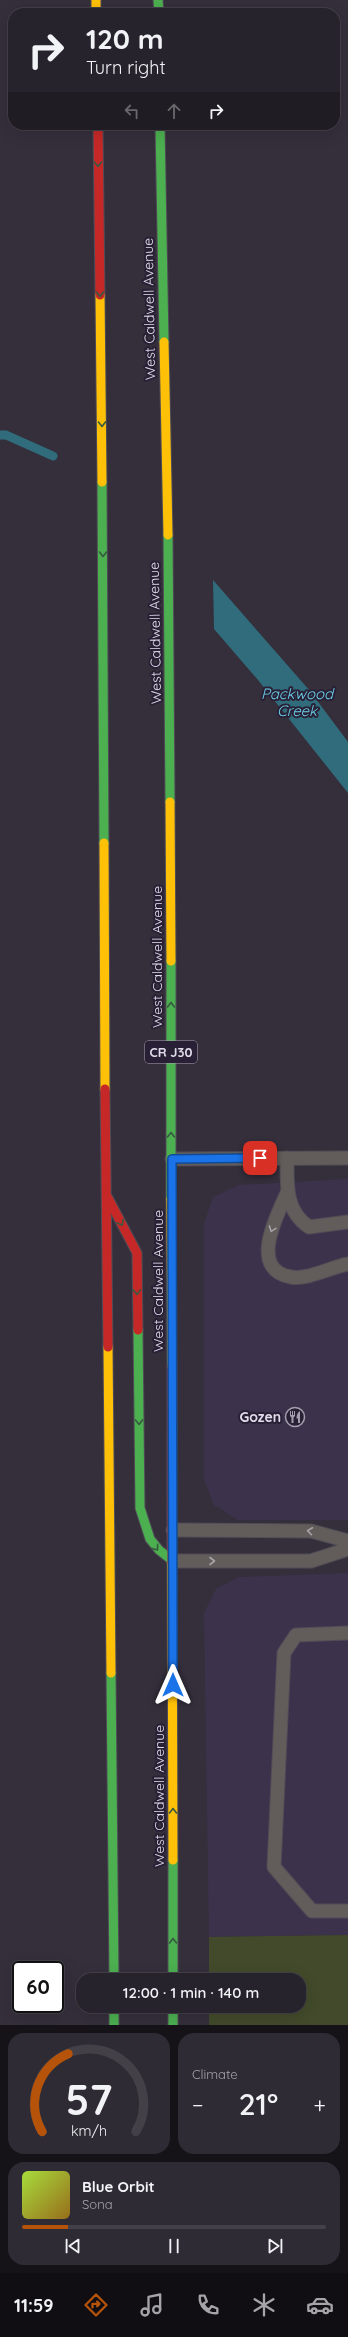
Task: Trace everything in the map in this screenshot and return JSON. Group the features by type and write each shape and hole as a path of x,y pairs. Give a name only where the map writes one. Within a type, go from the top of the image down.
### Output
{"main road":[{"path":"98,130 102,439 106,1194 114,1973"},
{"name":"West Caldwell Avenue","path":"160,130 170,652 173,1973"},
{"path":"106,1194 137,1253 140,1508 151,1540 160,1553 173,1561"},
{"path":"114,2013 114,2025"},
{"path":"173,2013 173,2025"}],"lane":[{"path":"287,1158 287,1193 292,1208 300,1221 309,1227 348,1222"},
{"path":"172,1159 348,1158"},
{"path":"287,1193 268,1238 268,1258 274,1269 291,1277 310,1275 348,1264"},
{"path":"173,1530 311,1530 348,1541"},
{"path":"173,1561 311,1561 348,1549"},
{"path":"348,1633 296,1635 284,1654 274,1867 312,1911 348,1911"}],"shaded area":[{"path":"348,1179 348,1520 238,1520 214,1505 204,1479 204,1224 213,1197 239,1185"},
{"path":"348,1573 348,1935 209,1937 204,1613 216,1589 239,1577"}],"green space":[{"path":"348,1935 348,2025 209,2025 209,2013 306,2013 306,1973 209,1973 209,1937"}],"water":[{"name":"Packwood Creek","path":"213,580 310,691 348,742 348,793 258,680 214,629"}],"waterway":[{"name":"Packwood Creek","path":"0,435 6,435 53,456"}],"traffic: fast":[{"path":"158,0 159,8"},
{"path":"160,130 164,342"},
{"path":"102,482 104,843"},
{"path":"168,535 170,802"},
{"path":"171,961 171,1199"},
{"path":"138,1330 140,1508 150,1539 159,1550 173,1561"},
{"path":"111,1673 114,1973"},
{"path":"173,1860 173,1973"},
{"path":"114,2013 114,2025"},
{"path":"173,2013 173,2025"}],"traffic: slow":[{"path":"96,0 96,8"},
{"path":"100,295 102,482"},
{"path":"164,342 168,535"},
{"path":"170,802 171,961"},
{"path":"104,843 105,1089"},
{"path":"171,1199 172,1367"},
{"path":"108,1347 111,1673"},
{"path":"172,1563 173,1860"}],"traffic: jam":[{"path":"98,130 100,295"},
{"path":"105,1089 108,1347"},
{"path":"108,1198 137,1253 138,1330"},
{"path":"172,1367 172,1563"}],"place":[{"name":"Gozen","path":"295,1417"}],"route":[{"path":"173,1685 172,1159 260,1158"}]}
